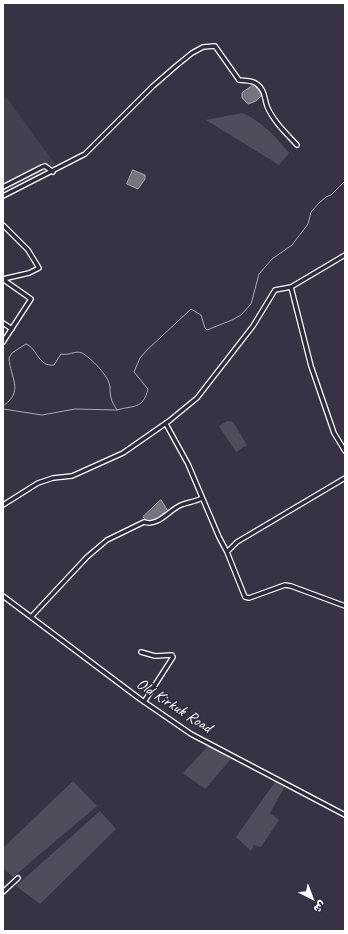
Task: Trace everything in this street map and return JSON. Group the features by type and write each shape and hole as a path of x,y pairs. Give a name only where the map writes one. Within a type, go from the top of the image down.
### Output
{"street":[{"path":"3,196 53,172 85,154 176,66 192,53 211,45 215,46 240,80 253,81 260,86 265,93 271,114 297,145"},
{"path":"3,187 45,166 53,172"},
{"path":"3,225 28,250 39,268 29,273 3,280"},
{"path":"3,505 38,483 52,478 72,476 123,453 166,424 197,398 253,326 275,290 291,288 345,255"},
{"path":"3,280 31,299 3,342"},
{"path":"291,288 311,366 334,434 345,451"},
{"path":"3,323 12,329"},
{"path":"166,424 188,464 245,597 248,598 285,585 345,606"},
{"path":"227,552 237,542 345,478"},
{"path":"31,617 88,557 107,540 144,522 149,524 156,522 181,505 195,502 202,498"},
{"name":"Old Kirkuk Road","path":"4,598 144,702 191,734 345,815"},
{"path":"141,652 155,656 172,655 173,657 144,702"},
{"path":"3,892 18,878"}],"shaded area":[{"path":"252,86 255,86 262,95 256,101 248,104 242,98 242,93"},
{"path":"7,98 57,167 3,195 3,99"},
{"path":"242,113 256,120 274,135 289,153 279,165 206,120"},
{"path":"133,170 145,175 145,179 138,189 127,184"},
{"path":"227,421 233,422 247,445 236,452 219,426"},
{"path":"161,500 168,511 149,524 143,517"},
{"path":"209,745 231,759 205,789 183,773"},
{"path":"73,781 97,806 13,877 3,868 3,848"},
{"path":"275,782 285,786 270,813 279,820 261,847 254,845 251,851 236,837"},
{"path":"100,811 116,829 40,904 16,886"}],"waterway":[{"path":"3,406 10,400 15,389 9,358 12,353 26,344 30,346 41,361 49,365 54,365 61,354 77,352 82,353 95,363 103,373 109,383 111,398 117,410 137,406 146,396 148,389 134,372 140,358 147,350 191,309 201,315 207,330 241,315 251,304 259,274 272,259 292,245 308,224 311,212 319,203 331,195 345,181"},
{"path":"3,409 42,415 75,409 117,410"}]}
